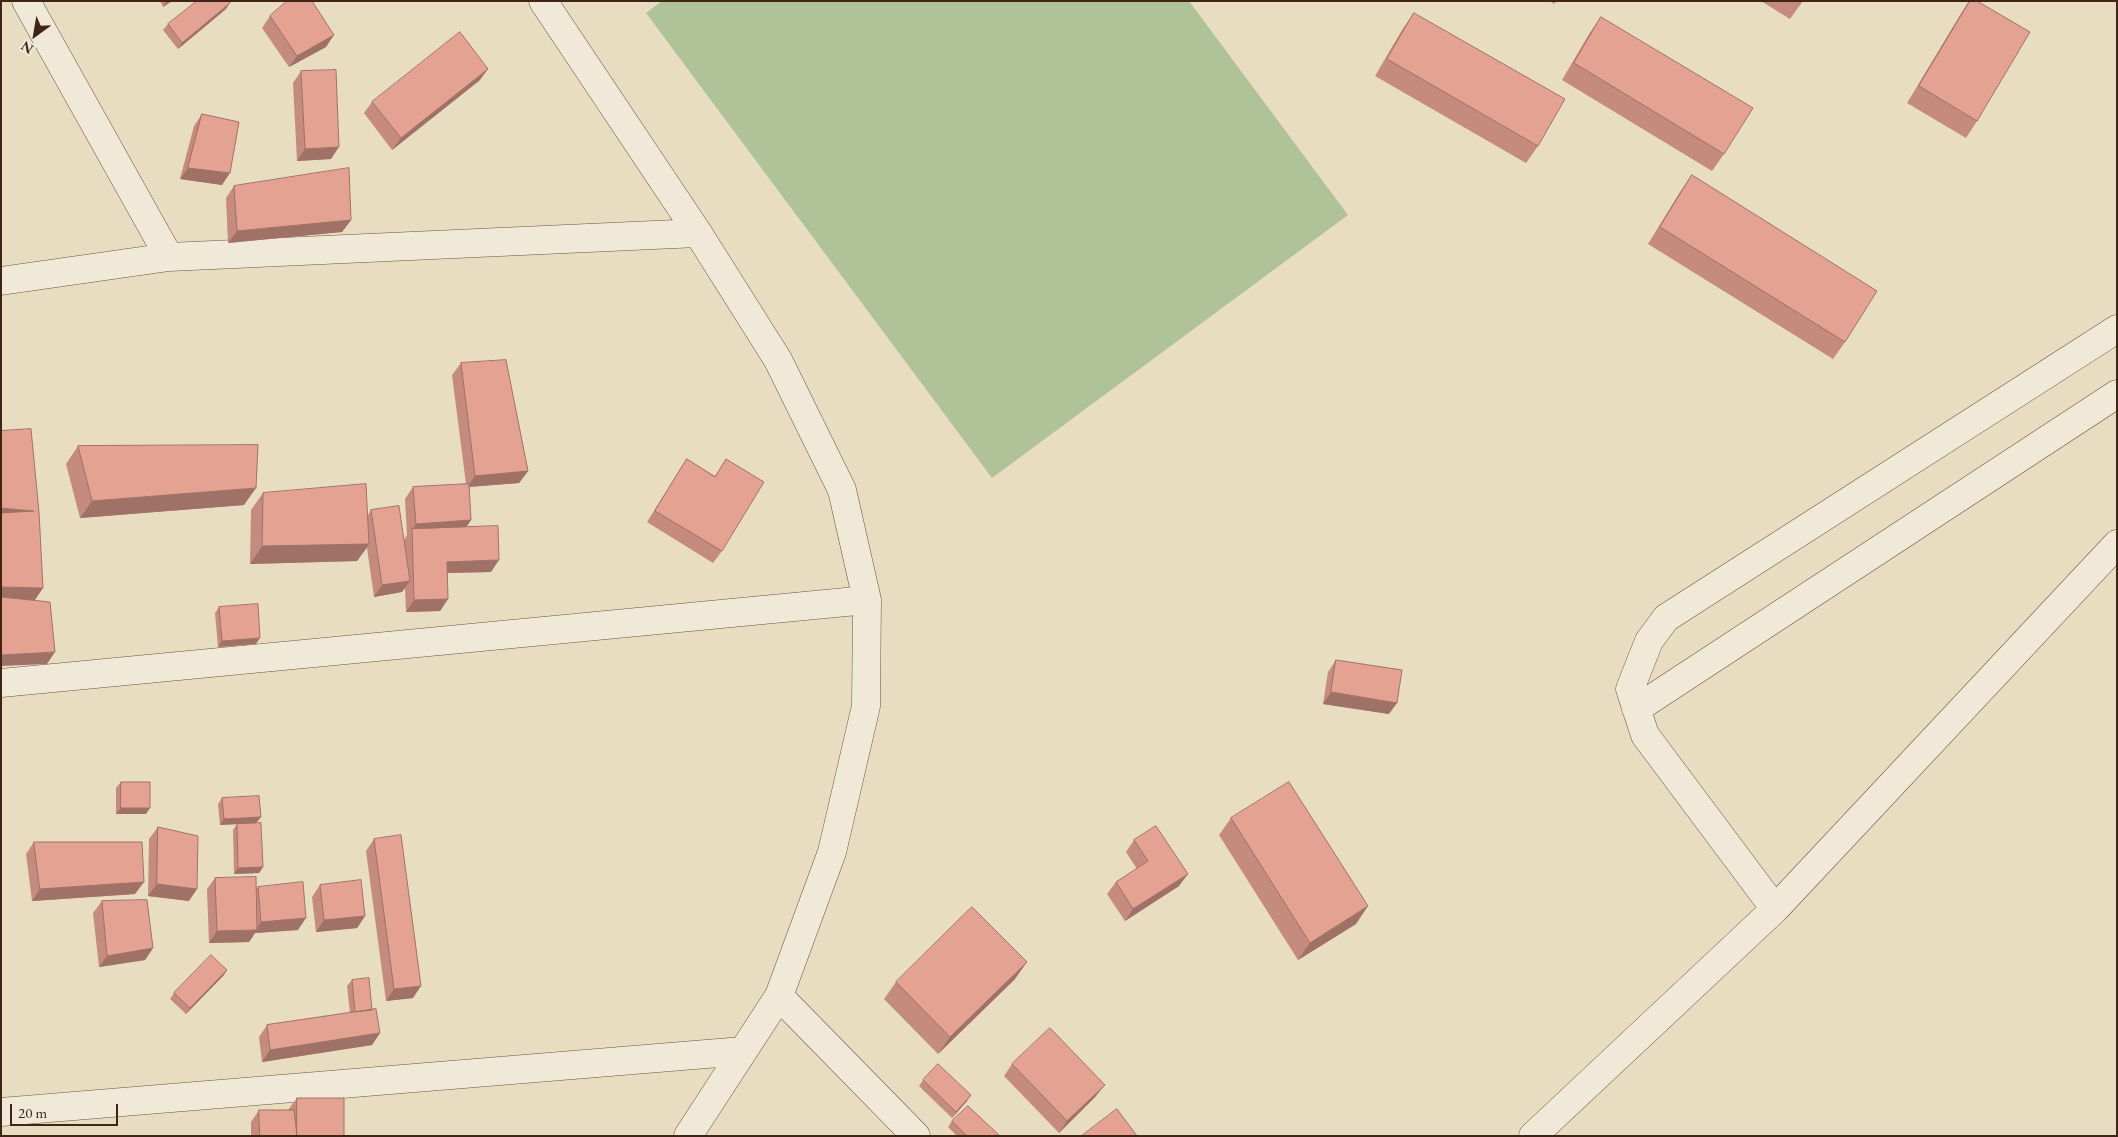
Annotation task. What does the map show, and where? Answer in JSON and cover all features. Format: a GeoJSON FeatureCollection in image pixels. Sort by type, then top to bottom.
{"type":"FeatureCollection","features":[{"type":"Feature","properties":{"kind":"street"},"geometry":{"type":"LineString","coordinates":[[26,1],[169,257]]}},
{"type":"Feature","properties":{"kind":"street"},"geometry":{"type":"LineString","coordinates":[[543,1],[698,233],[778,360],[842,490],[867,600],[866,706],[832,852],[779,996],[688,1136]]}},
{"type":"Feature","properties":{"kind":"street"},"geometry":{"type":"LineString","coordinates":[[1,281],[169,257],[698,233]]}},
{"type":"Feature","properties":{"kind":"street"},"geometry":{"type":"LineString","coordinates":[[1775,908],[1645,736],[1630,690],[1649,641],[1666,618],[2117,329]]}},
{"type":"Feature","properties":{"kind":"street"},"geometry":{"type":"LineString","coordinates":[[1636,709],[2117,394]]}},
{"type":"Feature","properties":{"kind":"street"},"geometry":{"type":"LineString","coordinates":[[1533,1136],[1775,908],[2117,544]]}},
{"type":"Feature","properties":{"kind":"street"},"geometry":{"type":"LineString","coordinates":[[1,683],[867,600]]}},
{"type":"Feature","properties":{"kind":"street"},"geometry":{"type":"LineString","coordinates":[[779,996],[916,1136]]}},
{"type":"Feature","properties":{"kind":"street"},"geometry":{"type":"LineString","coordinates":[[1,1112],[743,1051]]}},
{"type":"Feature","properties":{"kind":"green space"},"geometry":{"type":"Polygon","coordinates":[[[662,1],[1189,1],[1348,215],[992,478],[646,13],[662,1]]]}},
{"type":"Feature","properties":{"kind":"building"},"geometry":{"type":"Polygon","coordinates":[[[197,1],[229,1],[230,3],[182,43],[168,24],[197,1]]]}},
{"type":"Feature","properties":{"kind":"building"},"geometry":{"type":"Polygon","coordinates":[[[287,1],[312,1],[334,35],[297,56],[270,16],[287,1]]]}},
{"type":"Feature","properties":{"kind":"building"},"geometry":{"type":"Polygon","coordinates":[[[1970,1],[1977,1],[2030,32],[1977,121],[1919,86],[1970,1]]]}},
{"type":"Feature","properties":{"kind":"building"},"geometry":{"type":"Polygon","coordinates":[[[1414,13],[1565,99],[1538,146],[1387,59],[1414,13]]]}},
{"type":"Feature","properties":{"kind":"building"},"geometry":{"type":"Polygon","coordinates":[[[1601,17],[1753,108],[1724,154],[1574,63],[1601,17]]]}},
{"type":"Feature","properties":{"kind":"building"},"geometry":{"type":"Polygon","coordinates":[[[460,32],[488,69],[401,138],[372,102],[460,32]]]}},
{"type":"Feature","properties":{"kind":"building"},"geometry":{"type":"Polygon","coordinates":[[[336,70],[339,147],[305,149],[301,71],[336,70]]]}},
{"type":"Feature","properties":{"kind":"building"},"geometry":{"type":"Polygon","coordinates":[[[202,114],[239,122],[230,173],[188,168],[202,114]]]}},
{"type":"Feature","properties":{"kind":"building"},"geometry":{"type":"Polygon","coordinates":[[[349,168],[351,220],[237,231],[234,186],[349,168]]]}},
{"type":"Feature","properties":{"kind":"building"},"geometry":{"type":"Polygon","coordinates":[[[1692,175],[1877,291],[1845,342],[1660,227],[1692,175]]]}},
{"type":"Feature","properties":{"kind":"building"},"geometry":{"type":"Polygon","coordinates":[[[506,360],[528,471],[475,476],[461,363],[506,360]]]}},
{"type":"Feature","properties":{"kind":"building"},"geometry":{"type":"Polygon","coordinates":[[[31,429],[39,512],[43,588],[1,587],[1,513],[34,511],[1,508],[1,431],[31,429]]]}},
{"type":"Feature","properties":{"kind":"building"},"geometry":{"type":"Polygon","coordinates":[[[258,445],[256,488],[92,501],[78,446],[258,445]]]}},
{"type":"Feature","properties":{"kind":"building"},"geometry":{"type":"Polygon","coordinates":[[[687,459],[715,477],[726,459],[764,482],[722,551],[655,511],[687,459]]]}},
{"type":"Feature","properties":{"kind":"building"},"geometry":{"type":"Polygon","coordinates":[[[366,484],[369,544],[262,546],[263,493],[366,484]]]}},
{"type":"Feature","properties":{"kind":"building"},"geometry":{"type":"Polygon","coordinates":[[[469,484],[471,520],[416,524],[413,487],[469,484]]]}},
{"type":"Feature","properties":{"kind":"building"},"geometry":{"type":"Polygon","coordinates":[[[399,506],[410,581],[382,585],[371,510],[399,506]]]}},
{"type":"Feature","properties":{"kind":"building"},"geometry":{"type":"Polygon","coordinates":[[[498,526],[499,560],[447,562],[448,599],[414,600],[412,529],[498,526]]]}},
{"type":"Feature","properties":{"kind":"building"},"geometry":{"type":"Polygon","coordinates":[[[1,597],[50,602],[55,652],[1,655],[1,597]]]}},
{"type":"Feature","properties":{"kind":"building"},"geometry":{"type":"Polygon","coordinates":[[[258,604],[260,638],[222,641],[219,607],[258,604]]]}},
{"type":"Feature","properties":{"kind":"building"},"geometry":{"type":"Polygon","coordinates":[[[1336,660],[1402,670],[1397,703],[1331,692],[1336,660]]]}},
{"type":"Feature","properties":{"kind":"building"},"geometry":{"type":"Polygon","coordinates":[[[121,782],[150,782],[150,808],[121,808],[121,782]]]}},
{"type":"Feature","properties":{"kind":"building"},"geometry":{"type":"Polygon","coordinates":[[[1289,782],[1368,906],[1310,943],[1231,818],[1289,782]]]}},
{"type":"Feature","properties":{"kind":"building"},"geometry":{"type":"Polygon","coordinates":[[[259,796],[261,817],[224,819],[222,798],[259,796]]]}},
{"type":"Feature","properties":{"kind":"building"},"geometry":{"type":"Polygon","coordinates":[[[261,823],[263,867],[238,868],[237,824],[261,823]]]}},
{"type":"Feature","properties":{"kind":"building"},"geometry":{"type":"Polygon","coordinates":[[[1156,826],[1188,874],[1133,909],[1116,882],[1148,861],[1134,840],[1156,826]]]}},
{"type":"Feature","properties":{"kind":"building"},"geometry":{"type":"Polygon","coordinates":[[[158,827],[198,836],[197,889],[157,884],[158,827]]]}},
{"type":"Feature","properties":{"kind":"building"},"geometry":{"type":"Polygon","coordinates":[[[401,835],[421,986],[394,989],[374,839],[401,835]]]}},
{"type":"Feature","properties":{"kind":"building"},"geometry":{"type":"Polygon","coordinates":[[[34,842],[142,842],[144,882],[40,889],[34,842]]]}},
{"type":"Feature","properties":{"kind":"building"},"geometry":{"type":"Polygon","coordinates":[[[256,877],[257,930],[217,931],[215,878],[256,877]]]}},
{"type":"Feature","properties":{"kind":"building"},"geometry":{"type":"Polygon","coordinates":[[[361,880],[365,916],[324,920],[320,885],[361,880]]]}},
{"type":"Feature","properties":{"kind":"building"},"geometry":{"type":"Polygon","coordinates":[[[303,882],[306,918],[261,922],[258,887],[303,882]]]}},
{"type":"Feature","properties":{"kind":"building"},"geometry":{"type":"Polygon","coordinates":[[[147,900],[153,948],[107,956],[102,901],[147,900]]]}},
{"type":"Feature","properties":{"kind":"building"},"geometry":{"type":"Polygon","coordinates":[[[972,907],[1027,962],[950,1037],[896,982],[972,907]]]}},
{"type":"Feature","properties":{"kind":"building"},"geometry":{"type":"Polygon","coordinates":[[[211,955],[227,970],[190,1008],[174,993],[211,955]]]}},
{"type":"Feature","properties":{"kind":"building"},"geometry":{"type":"Polygon","coordinates":[[[369,978],[372,1010],[355,1012],[352,980],[369,978]]]}},
{"type":"Feature","properties":{"kind":"building"},"geometry":{"type":"Polygon","coordinates":[[[376,1009],[380,1033],[270,1050],[267,1025],[376,1009]]]}},
{"type":"Feature","properties":{"kind":"building"},"geometry":{"type":"Polygon","coordinates":[[[1050,1028],[1105,1085],[1067,1121],[1012,1064],[1050,1028]]]}},
{"type":"Feature","properties":{"kind":"building"},"geometry":{"type":"Polygon","coordinates":[[[938,1064],[971,1095],[956,1112],[923,1080],[938,1064]]]}},
{"type":"Feature","properties":{"kind":"building"},"geometry":{"type":"Polygon","coordinates":[[[297,1098],[344,1098],[344,1136],[297,1136],[297,1098]]]}},
{"type":"Feature","properties":{"kind":"building"},"geometry":{"type":"Polygon","coordinates":[[[968,1106],[1000,1136],[967,1136],[952,1121],[968,1106]]]}},
{"type":"Feature","properties":{"kind":"building"},"geometry":{"type":"Polygon","coordinates":[[[1117,1109],[1137,1136],[1083,1135],[1117,1109]]]}},
{"type":"Feature","properties":{"kind":"building"},"geometry":{"type":"Polygon","coordinates":[[[259,1110],[294,1110],[297,1136],[260,1136],[259,1110]]]}}]}
